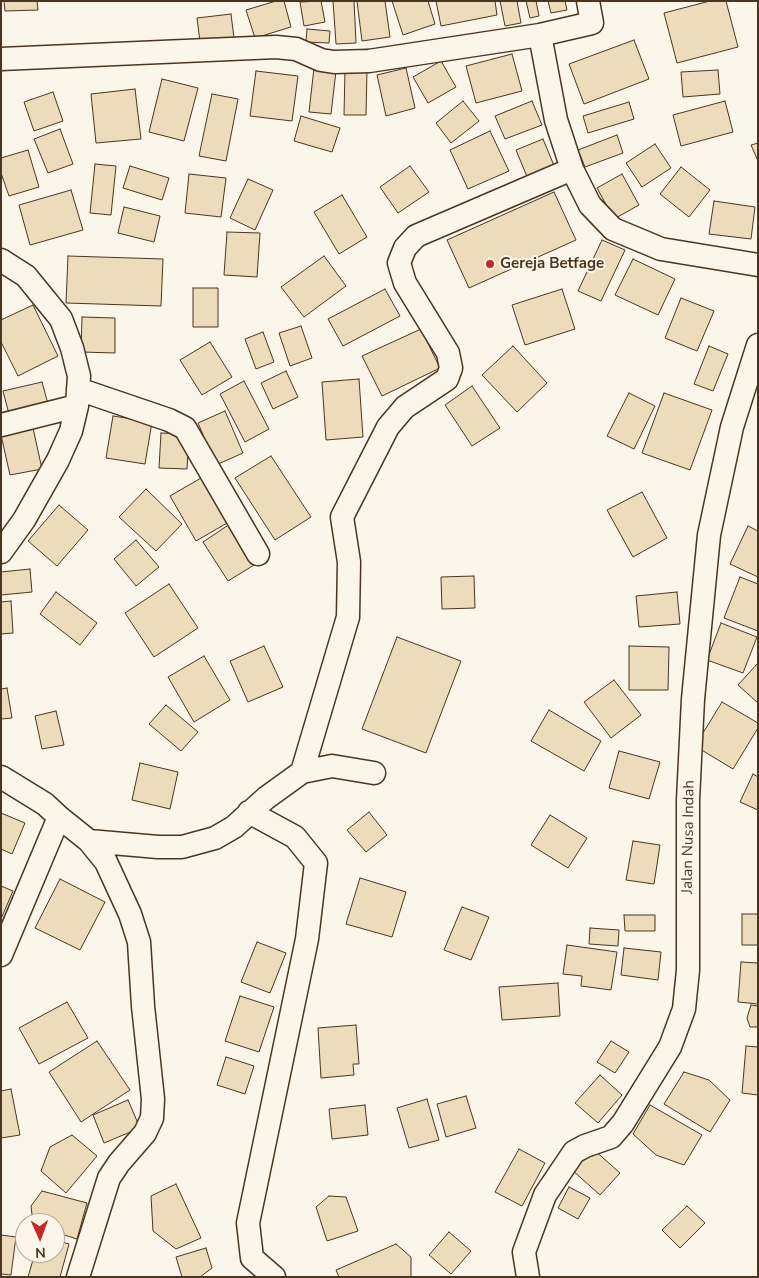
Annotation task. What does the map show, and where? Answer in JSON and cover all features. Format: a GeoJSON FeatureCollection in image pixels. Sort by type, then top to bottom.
{"type":"FeatureCollection","features":[{"type":"Feature","properties":{"kind":"street"},"geometry":{"type":"LineString","coordinates":[[1,59],[276,47],[296,49],[322,60],[349,63],[540,35],[592,23],[588,1]]}},
{"type":"Feature","properties":{"kind":"street"},"geometry":{"type":"LineString","coordinates":[[540,35],[556,120],[572,169],[590,205],[613,228],[661,249],[758,265]]}},
{"type":"Feature","properties":{"kind":"street"},"geometry":{"type":"LineString","coordinates":[[302,772],[348,617],[349,562],[342,517],[388,427],[405,407],[447,379],[451,368],[448,353],[405,283],[399,263],[405,248],[416,236],[572,169]]}},
{"type":"Feature","properties":{"kind":"street"},"geometry":{"type":"LineString","coordinates":[[1,260],[26,276],[61,318],[72,348],[78,376],[78,398],[71,431],[58,460],[24,520],[1,552]]}},
{"type":"Feature","properties":{"kind":"street","name":"Jalan Nusa Indah"},"geometry":{"type":"LineString","coordinates":[[528,1277],[524,1252],[545,1195],[574,1152],[585,1146],[612,1137],[670,1047],[684,1009],[688,970],[688,800],[693,699],[709,535],[732,427],[758,345]]}},
{"type":"Feature","properties":{"kind":"street"},"geometry":{"type":"LineString","coordinates":[[1,425],[78,398],[169,420],[185,428],[258,554]]}},
{"type":"Feature","properties":{"kind":"street"},"geometry":{"type":"LineString","coordinates":[[88,841],[158,847],[182,847],[215,838],[234,827],[249,812],[302,772],[332,766],[374,773]]}},
{"type":"Feature","properties":{"kind":"street"},"geometry":{"type":"LineString","coordinates":[[1,777],[46,804],[88,841],[106,862],[130,914],[139,942],[152,1118],[145,1134],[119,1163],[109,1178],[78,1277]]}},
{"type":"Feature","properties":{"kind":"street"},"geometry":{"type":"LineString","coordinates":[[249,812],[295,837],[316,863],[308,939],[248,1223],[252,1258],[274,1277]]}},
{"type":"Feature","properties":{"kind":"street"},"geometry":{"type":"LineString","coordinates":[[1,955],[59,817]]}},
{"type":"Feature","properties":{"kind":"street"},"geometry":{"type":"LineString","coordinates":[[514,1277],[524,1252]]}},
{"type":"Feature","properties":{"kind":"building"},"geometry":{"type":"Polygon","coordinates":[[[4,1],[37,1],[38,10],[5,11],[4,1]]]}},
{"type":"Feature","properties":{"kind":"building"},"geometry":{"type":"Polygon","coordinates":[[[276,1],[284,1],[291,27],[255,38],[246,10],[276,1]]]}},
{"type":"Feature","properties":{"kind":"building"},"geometry":{"type":"Polygon","coordinates":[[[321,1],[325,22],[304,26],[300,2],[321,1]]]}},
{"type":"Feature","properties":{"kind":"building"},"geometry":{"type":"Polygon","coordinates":[[[333,1],[354,1],[356,43],[336,44],[333,1]]]}},
{"type":"Feature","properties":{"kind":"building"},"geometry":{"type":"Polygon","coordinates":[[[357,1],[385,1],[390,37],[362,41],[357,1]]]}},
{"type":"Feature","properties":{"kind":"building"},"geometry":{"type":"Polygon","coordinates":[[[392,1],[428,1],[435,24],[403,35],[392,1]]]}},
{"type":"Feature","properties":{"kind":"building"},"geometry":{"type":"Polygon","coordinates":[[[436,1],[495,1],[497,15],[441,26],[436,1]]]}},
{"type":"Feature","properties":{"kind":"building"},"geometry":{"type":"Polygon","coordinates":[[[500,1],[517,1],[521,23],[505,26],[500,1]]]}},
{"type":"Feature","properties":{"kind":"building"},"geometry":{"type":"Polygon","coordinates":[[[526,1],[536,1],[539,16],[530,18],[526,1]]]}},
{"type":"Feature","properties":{"kind":"building"},"geometry":{"type":"Polygon","coordinates":[[[548,1],[565,1],[567,10],[551,13],[548,1]]]}},
{"type":"Feature","properties":{"kind":"building"},"geometry":{"type":"Polygon","coordinates":[[[710,1],[726,1],[738,47],[677,63],[664,13],[710,1]]]}},
{"type":"Feature","properties":{"kind":"building"},"geometry":{"type":"Polygon","coordinates":[[[231,14],[234,38],[200,42],[197,18],[231,14]]]}},
{"type":"Feature","properties":{"kind":"building"},"geometry":{"type":"Polygon","coordinates":[[[307,29],[330,31],[329,43],[306,42],[307,29]]]}},
{"type":"Feature","properties":{"kind":"building"},"geometry":{"type":"Polygon","coordinates":[[[634,40],[649,79],[584,104],[569,64],[634,40]]]}},
{"type":"Feature","properties":{"kind":"building"},"geometry":{"type":"Polygon","coordinates":[[[512,54],[522,91],[476,103],[466,66],[512,54]]]}},
{"type":"Feature","properties":{"kind":"building"},"geometry":{"type":"Polygon","coordinates":[[[441,61],[456,87],[428,103],[413,77],[441,61]]]}},
{"type":"Feature","properties":{"kind":"building"},"geometry":{"type":"Polygon","coordinates":[[[314,68],[336,71],[331,114],[309,112],[314,68]]]}},
{"type":"Feature","properties":{"kind":"building"},"geometry":{"type":"Polygon","coordinates":[[[406,68],[415,108],[386,116],[377,75],[406,68]]]}},
{"type":"Feature","properties":{"kind":"building"},"geometry":{"type":"Polygon","coordinates":[[[345,70],[367,70],[366,115],[344,115],[345,70]]]}},
{"type":"Feature","properties":{"kind":"building"},"geometry":{"type":"Polygon","coordinates":[[[718,70],[720,94],[683,97],[681,72],[718,70]]]}},
{"type":"Feature","properties":{"kind":"building"},"geometry":{"type":"Polygon","coordinates":[[[256,71],[298,76],[292,121],[250,116],[256,71]]]}},
{"type":"Feature","properties":{"kind":"building"},"geometry":{"type":"Polygon","coordinates":[[[162,79],[198,88],[184,141],[149,132],[162,79]]]}},
{"type":"Feature","properties":{"kind":"building"},"geometry":{"type":"Polygon","coordinates":[[[135,89],[141,139],[96,143],[91,94],[135,89]]]}},
{"type":"Feature","properties":{"kind":"building"},"geometry":{"type":"Polygon","coordinates":[[[53,92],[63,121],[34,131],[24,102],[53,92]]]}},
{"type":"Feature","properties":{"kind":"building"},"geometry":{"type":"Polygon","coordinates":[[[212,94],[238,99],[226,161],[199,156],[212,94]]]}},
{"type":"Feature","properties":{"kind":"building"},"geometry":{"type":"Polygon","coordinates":[[[463,101],[479,121],[451,143],[436,123],[463,101]]]}},
{"type":"Feature","properties":{"kind":"building"},"geometry":{"type":"Polygon","coordinates":[[[532,101],[542,125],[505,139],[495,116],[532,101]]]}},
{"type":"Feature","properties":{"kind":"building"},"geometry":{"type":"Polygon","coordinates":[[[725,101],[733,132],[681,146],[673,115],[725,101]]]}},
{"type":"Feature","properties":{"kind":"building"},"geometry":{"type":"Polygon","coordinates":[[[629,102],[634,119],[588,133],[583,116],[629,102]]]}},
{"type":"Feature","properties":{"kind":"building"},"geometry":{"type":"Polygon","coordinates":[[[301,116],[340,128],[332,152],[294,141],[301,116]]]}},
{"type":"Feature","properties":{"kind":"building"},"geometry":{"type":"Polygon","coordinates":[[[60,129],[73,164],[48,173],[34,139],[60,129]]]}},
{"type":"Feature","properties":{"kind":"building"},"geometry":{"type":"Polygon","coordinates":[[[490,131],[509,171],[468,189],[450,150],[490,131]]]}},
{"type":"Feature","properties":{"kind":"building"},"geometry":{"type":"Polygon","coordinates":[[[617,135],[623,153],[585,167],[578,150],[617,135]]]}},
{"type":"Feature","properties":{"kind":"building"},"geometry":{"type":"Polygon","coordinates":[[[543,139],[555,168],[528,179],[516,150],[543,139]]]}},
{"type":"Feature","properties":{"kind":"building"},"geometry":{"type":"Polygon","coordinates":[[[758,143],[758,161],[751,145],[758,143]]]}},
{"type":"Feature","properties":{"kind":"building"},"geometry":{"type":"Polygon","coordinates":[[[655,144],[671,168],[642,187],[626,163],[655,144]]]}},
{"type":"Feature","properties":{"kind":"building"},"geometry":{"type":"Polygon","coordinates":[[[28,150],[39,187],[9,196],[1,173],[1,158],[28,150]]]}},
{"type":"Feature","properties":{"kind":"building"},"geometry":{"type":"Polygon","coordinates":[[[95,164],[116,166],[111,215],[90,213],[95,164]]]}},
{"type":"Feature","properties":{"kind":"building"},"geometry":{"type":"Polygon","coordinates":[[[130,166],[169,178],[162,200],[123,188],[130,166]]]}},
{"type":"Feature","properties":{"kind":"building"},"geometry":{"type":"Polygon","coordinates":[[[410,166],[429,192],[398,213],[380,187],[410,166]]]}},
{"type":"Feature","properties":{"kind":"building"},"geometry":{"type":"Polygon","coordinates":[[[681,167],[710,190],[689,217],[660,194],[681,167]]]}},
{"type":"Feature","properties":{"kind":"building"},"geometry":{"type":"Polygon","coordinates":[[[189,174],[226,178],[221,217],[185,213],[189,174]]]}},
{"type":"Feature","properties":{"kind":"building"},"geometry":{"type":"Polygon","coordinates":[[[622,174],[639,205],[614,219],[597,188],[622,174]]]}},
{"type":"Feature","properties":{"kind":"building"},"geometry":{"type":"Polygon","coordinates":[[[248,179],[273,190],[255,230],[230,218],[248,179]]]}},
{"type":"Feature","properties":{"kind":"building"},"geometry":{"type":"Polygon","coordinates":[[[71,190],[83,230],[30,245],[19,205],[71,190]]]}},
{"type":"Feature","properties":{"kind":"building","name":"Gereja Betfage"},"geometry":{"type":"Polygon","coordinates":[[[554,192],[576,240],[469,288],[447,240],[554,192]]]}},
{"type":"Feature","properties":{"kind":"building"},"geometry":{"type":"Polygon","coordinates":[[[342,195],[367,237],[339,254],[314,212],[342,195]]]}},
{"type":"Feature","properties":{"kind":"building"},"geometry":{"type":"Polygon","coordinates":[[[714,201],[755,207],[751,239],[709,234],[714,201]]]}},
{"type":"Feature","properties":{"kind":"building"},"geometry":{"type":"Polygon","coordinates":[[[124,207],[160,216],[154,242],[118,233],[124,207]]]}},
{"type":"Feature","properties":{"kind":"building"},"geometry":{"type":"Polygon","coordinates":[[[227,232],[260,233],[257,277],[224,275],[227,232]]]}},
{"type":"Feature","properties":{"kind":"building"},"geometry":{"type":"Polygon","coordinates":[[[602,240],[625,250],[601,301],[578,291],[602,240]]]}},
{"type":"Feature","properties":{"kind":"building"},"geometry":{"type":"Polygon","coordinates":[[[68,256],[163,259],[161,306],[66,303],[68,256]]]}},
{"type":"Feature","properties":{"kind":"building"},"geometry":{"type":"Polygon","coordinates":[[[324,256],[346,286],[304,317],[281,287],[324,256]]]}},
{"type":"Feature","properties":{"kind":"building"},"geometry":{"type":"Polygon","coordinates":[[[633,259],[675,279],[658,315],[615,295],[633,259]]]}},
{"type":"Feature","properties":{"kind":"building"},"geometry":{"type":"Polygon","coordinates":[[[193,288],[218,288],[218,327],[193,327],[193,288]]]}},
{"type":"Feature","properties":{"kind":"building"},"geometry":{"type":"Polygon","coordinates":[[[385,289],[400,316],[343,346],[328,319],[385,289]]]}},
{"type":"Feature","properties":{"kind":"building"},"geometry":{"type":"Polygon","coordinates":[[[562,289],[575,329],[525,345],[512,305],[562,289]]]}},
{"type":"Feature","properties":{"kind":"building"},"geometry":{"type":"Polygon","coordinates":[[[681,298],[714,311],[697,351],[665,338],[681,298]]]}},
{"type":"Feature","properties":{"kind":"building"},"geometry":{"type":"Polygon","coordinates":[[[33,305],[58,356],[18,376],[1,342],[1,320],[33,305]]]}},
{"type":"Feature","properties":{"kind":"building"},"geometry":{"type":"Polygon","coordinates":[[[82,317],[115,318],[115,353],[81,352],[82,317]]]}},
{"type":"Feature","properties":{"kind":"building"},"geometry":{"type":"Polygon","coordinates":[[[301,326],[312,358],[290,366],[279,333],[301,326]]]}},
{"type":"Feature","properties":{"kind":"building"},"geometry":{"type":"Polygon","coordinates":[[[421,329],[440,368],[382,396],[362,356],[421,329]]]}},
{"type":"Feature","properties":{"kind":"building"},"geometry":{"type":"Polygon","coordinates":[[[263,332],[274,362],[256,369],[245,339],[263,332]]]}},
{"type":"Feature","properties":{"kind":"building"},"geometry":{"type":"Polygon","coordinates":[[[210,342],[232,377],[202,395],[180,360],[210,342]]]}},
{"type":"Feature","properties":{"kind":"building"},"geometry":{"type":"Polygon","coordinates":[[[513,346],[547,383],[517,412],[482,375],[513,346]]]}},
{"type":"Feature","properties":{"kind":"building"},"geometry":{"type":"Polygon","coordinates":[[[709,346],[728,354],[713,391],[694,384],[709,346]]]}},
{"type":"Feature","properties":{"kind":"building"},"geometry":{"type":"Polygon","coordinates":[[[286,371],[298,397],[273,409],[261,383],[286,371]]]}},
{"type":"Feature","properties":{"kind":"building"},"geometry":{"type":"Polygon","coordinates":[[[359,379],[363,437],[326,440],[322,382],[359,379]]]}},
{"type":"Feature","properties":{"kind":"building"},"geometry":{"type":"Polygon","coordinates":[[[244,381],[269,429],[245,442],[220,394],[244,381]]]}},
{"type":"Feature","properties":{"kind":"building"},"geometry":{"type":"Polygon","coordinates":[[[42,382],[48,404],[9,414],[3,391],[42,382]]]}},
{"type":"Feature","properties":{"kind":"building"},"geometry":{"type":"Polygon","coordinates":[[[472,386],[500,428],[472,446],[445,405],[472,386]]]}},
{"type":"Feature","properties":{"kind":"building"},"geometry":{"type":"Polygon","coordinates":[[[629,393],[655,406],[634,449],[607,436],[629,393]]]}},
{"type":"Feature","properties":{"kind":"building"},"geometry":{"type":"Polygon","coordinates":[[[664,393],[712,410],[690,470],[642,453],[664,393]]]}},
{"type":"Feature","properties":{"kind":"building"},"geometry":{"type":"Polygon","coordinates":[[[225,411],[243,453],[216,465],[198,423],[225,411]]]}},
{"type":"Feature","properties":{"kind":"building"},"geometry":{"type":"Polygon","coordinates":[[[113,416],[152,422],[145,464],[106,458],[113,416]]]}},
{"type":"Feature","properties":{"kind":"building"},"geometry":{"type":"Polygon","coordinates":[[[33,428],[42,469],[10,475],[1,435],[33,428]]]}},
{"type":"Feature","properties":{"kind":"building"},"geometry":{"type":"Polygon","coordinates":[[[161,433],[189,434],[187,469],[159,468],[161,433]]]}},
{"type":"Feature","properties":{"kind":"building"},"geometry":{"type":"Polygon","coordinates":[[[271,456],[311,517],[275,540],[235,478],[271,456]]]}},
{"type":"Feature","properties":{"kind":"building"},"geometry":{"type":"Polygon","coordinates":[[[208,474],[234,519],[196,541],[170,496],[208,474]]]}},
{"type":"Feature","properties":{"kind":"building"},"geometry":{"type":"Polygon","coordinates":[[[146,489],[182,524],[156,551],[119,517],[146,489]]]}},
{"type":"Feature","properties":{"kind":"building"},"geometry":{"type":"Polygon","coordinates":[[[642,492],[667,538],[633,557],[607,510],[642,492]]]}},
{"type":"Feature","properties":{"kind":"building"},"geometry":{"type":"Polygon","coordinates":[[[59,505],[88,530],[57,566],[28,541],[59,505]]]}},
{"type":"Feature","properties":{"kind":"building"},"geometry":{"type":"Polygon","coordinates":[[[233,522],[259,562],[228,581],[203,542],[233,522]]]}},
{"type":"Feature","properties":{"kind":"building"},"geometry":{"type":"Polygon","coordinates":[[[748,526],[758,531],[758,577],[730,564],[748,526]]]}},
{"type":"Feature","properties":{"kind":"building"},"geometry":{"type":"Polygon","coordinates":[[[136,540],[159,567],[136,586],[114,559],[136,540]]]}},
{"type":"Feature","properties":{"kind":"building"},"geometry":{"type":"Polygon","coordinates":[[[30,569],[32,592],[1,595],[1,572],[30,569]]]}},
{"type":"Feature","properties":{"kind":"building"},"geometry":{"type":"Polygon","coordinates":[[[474,576],[475,608],[442,609],[441,577],[474,576]]]}},
{"type":"Feature","properties":{"kind":"building"},"geometry":{"type":"Polygon","coordinates":[[[740,577],[758,584],[758,631],[724,618],[740,577]]]}},
{"type":"Feature","properties":{"kind":"building"},"geometry":{"type":"Polygon","coordinates":[[[169,584],[198,628],[154,657],[125,613],[169,584]]]}},
{"type":"Feature","properties":{"kind":"building"},"geometry":{"type":"Polygon","coordinates":[[[56,592],[97,623],[80,645],[40,614],[56,592]]]}},
{"type":"Feature","properties":{"kind":"building"},"geometry":{"type":"Polygon","coordinates":[[[677,592],[680,624],[639,627],[636,596],[677,592]]]}},
{"type":"Feature","properties":{"kind":"building"},"geometry":{"type":"Polygon","coordinates":[[[11,601],[13,633],[1,634],[1,602],[11,601]]]}},
{"type":"Feature","properties":{"kind":"building"},"geometry":{"type":"Polygon","coordinates":[[[721,623],[757,637],[743,673],[707,660],[721,623]]]}},
{"type":"Feature","properties":{"kind":"building"},"geometry":{"type":"Polygon","coordinates":[[[397,637],[461,661],[426,753],[362,729],[397,637]]]}},
{"type":"Feature","properties":{"kind":"building"},"geometry":{"type":"Polygon","coordinates":[[[264,646],[283,687],[248,702],[230,661],[264,646]]]}},
{"type":"Feature","properties":{"kind":"building"},"geometry":{"type":"Polygon","coordinates":[[[629,646],[669,647],[668,690],[629,690],[629,646]]]}},
{"type":"Feature","properties":{"kind":"building"},"geometry":{"type":"Polygon","coordinates":[[[204,656],[230,700],[194,722],[168,677],[204,656]]]}},
{"type":"Feature","properties":{"kind":"building"},"geometry":{"type":"Polygon","coordinates":[[[758,663],[758,703],[738,685],[758,663]]]}},
{"type":"Feature","properties":{"kind":"building"},"geometry":{"type":"Polygon","coordinates":[[[614,680],[641,715],[611,738],[584,702],[614,680]]]}},
{"type":"Feature","properties":{"kind":"building"},"geometry":{"type":"Polygon","coordinates":[[[7,688],[12,718],[1,719],[1,689],[7,688]]]}},
{"type":"Feature","properties":{"kind":"building"},"geometry":{"type":"Polygon","coordinates":[[[722,702],[758,723],[758,728],[733,769],[695,746],[722,702]]]}},
{"type":"Feature","properties":{"kind":"building"},"geometry":{"type":"Polygon","coordinates":[[[166,705],[198,732],[181,751],[149,724],[166,705]]]}},
{"type":"Feature","properties":{"kind":"building"},"geometry":{"type":"Polygon","coordinates":[[[549,710],[601,741],[584,771],[531,741],[549,710]]]}},
{"type":"Feature","properties":{"kind":"building"},"geometry":{"type":"Polygon","coordinates":[[[56,711],[64,745],[42,749],[35,716],[56,711]]]}},
{"type":"Feature","properties":{"kind":"building"},"geometry":{"type":"Polygon","coordinates":[[[619,751],[660,762],[649,799],[609,788],[619,751]]]}},
{"type":"Feature","properties":{"kind":"building"},"geometry":{"type":"Polygon","coordinates":[[[140,763],[178,772],[170,809],[132,800],[140,763]]]}},
{"type":"Feature","properties":{"kind":"building"},"geometry":{"type":"Polygon","coordinates":[[[753,774],[758,777],[758,810],[740,802],[753,774]]]}},
{"type":"Feature","properties":{"kind":"building"},"geometry":{"type":"Polygon","coordinates":[[[369,812],[387,835],[366,852],[347,830],[369,812]]]}},
{"type":"Feature","properties":{"kind":"building"},"geometry":{"type":"Polygon","coordinates":[[[1,813],[25,823],[12,854],[1,849],[1,813]]]}},
{"type":"Feature","properties":{"kind":"building"},"geometry":{"type":"Polygon","coordinates":[[[550,815],[587,838],[568,868],[531,845],[550,815]]]}},
{"type":"Feature","properties":{"kind":"building"},"geometry":{"type":"Polygon","coordinates":[[[633,841],[660,845],[654,884],[626,880],[633,841]]]}},
{"type":"Feature","properties":{"kind":"building"},"geometry":{"type":"Polygon","coordinates":[[[360,878],[406,892],[392,937],[346,924],[360,878]]]}},
{"type":"Feature","properties":{"kind":"building"},"geometry":{"type":"Polygon","coordinates":[[[60,879],[105,902],[80,950],[35,928],[60,879]]]}},
{"type":"Feature","properties":{"kind":"building"},"geometry":{"type":"Polygon","coordinates":[[[1,886],[13,891],[1,919],[1,886]]]}},
{"type":"Feature","properties":{"kind":"building"},"geometry":{"type":"Polygon","coordinates":[[[462,907],[489,917],[471,960],[444,950],[462,907]]]}},
{"type":"Feature","properties":{"kind":"building"},"geometry":{"type":"Polygon","coordinates":[[[742,914],[758,914],[758,945],[742,945],[742,914]]]}},
{"type":"Feature","properties":{"kind":"building"},"geometry":{"type":"Polygon","coordinates":[[[624,915],[655,915],[655,931],[625,931],[624,915]]]}},
{"type":"Feature","properties":{"kind":"building"},"geometry":{"type":"Polygon","coordinates":[[[590,928],[619,930],[618,946],[589,944],[590,928]]]}},
{"type":"Feature","properties":{"kind":"building"},"geometry":{"type":"Polygon","coordinates":[[[257,942],[286,953],[270,993],[241,982],[257,942]]]}},
{"type":"Feature","properties":{"kind":"building"},"geometry":{"type":"Polygon","coordinates":[[[567,945],[617,952],[611,990],[581,986],[582,976],[563,974],[567,945]]]}},
{"type":"Feature","properties":{"kind":"building"},"geometry":{"type":"Polygon","coordinates":[[[624,948],[661,952],[658,980],[621,975],[624,948]]]}},
{"type":"Feature","properties":{"kind":"building"},"geometry":{"type":"Polygon","coordinates":[[[741,962],[758,963],[758,1004],[738,1002],[741,962]]]}},
{"type":"Feature","properties":{"kind":"building"},"geometry":{"type":"Polygon","coordinates":[[[558,983],[560,1016],[502,1020],[499,987],[558,983]]]}},
{"type":"Feature","properties":{"kind":"building"},"geometry":{"type":"Polygon","coordinates":[[[240,996],[274,1007],[259,1052],[225,1041],[240,996]]]}},
{"type":"Feature","properties":{"kind":"building"},"geometry":{"type":"Polygon","coordinates":[[[67,1002],[88,1038],[39,1064],[19,1028],[67,1002]]]}},
{"type":"Feature","properties":{"kind":"building"},"geometry":{"type":"Polygon","coordinates":[[[751,1005],[758,1006],[758,1027],[750,1027],[747,1018],[751,1005]]]}},
{"type":"Feature","properties":{"kind":"building"},"geometry":{"type":"Polygon","coordinates":[[[356,1025],[359,1064],[353,1064],[354,1075],[321,1078],[318,1028],[356,1025]]]}},
{"type":"Feature","properties":{"kind":"building"},"geometry":{"type":"Polygon","coordinates":[[[97,1041],[130,1090],[81,1122],[49,1072],[97,1041]]]}},
{"type":"Feature","properties":{"kind":"building"},"geometry":{"type":"Polygon","coordinates":[[[611,1041],[629,1052],[615,1073],[597,1062],[611,1041]]]}},
{"type":"Feature","properties":{"kind":"building"},"geometry":{"type":"Polygon","coordinates":[[[746,1046],[758,1047],[758,1095],[742,1093],[746,1046]]]}},
{"type":"Feature","properties":{"kind":"building"},"geometry":{"type":"Polygon","coordinates":[[[226,1057],[254,1066],[245,1094],[217,1085],[226,1057]]]}},
{"type":"Feature","properties":{"kind":"building"},"geometry":{"type":"Polygon","coordinates":[[[684,1072],[709,1080],[730,1100],[710,1132],[664,1104],[684,1072]]]}},
{"type":"Feature","properties":{"kind":"building"},"geometry":{"type":"Polygon","coordinates":[[[600,1075],[622,1095],[598,1123],[575,1103],[600,1075]]]}},
{"type":"Feature","properties":{"kind":"building"},"geometry":{"type":"Polygon","coordinates":[[[11,1089],[20,1135],[1,1138],[1,1091],[11,1089]]]}},
{"type":"Feature","properties":{"kind":"building"},"geometry":{"type":"Polygon","coordinates":[[[466,1096],[476,1128],[446,1137],[437,1104],[466,1096]]]}},
{"type":"Feature","properties":{"kind":"building"},"geometry":{"type":"Polygon","coordinates":[[[427,1099],[439,1140],[409,1148],[397,1108],[427,1099]]]}},
{"type":"Feature","properties":{"kind":"building"},"geometry":{"type":"Polygon","coordinates":[[[128,1100],[140,1128],[104,1143],[93,1115],[128,1100]]]}},
{"type":"Feature","properties":{"kind":"building"},"geometry":{"type":"Polygon","coordinates":[[[365,1105],[368,1135],[332,1139],[329,1109],[365,1105]]]}},
{"type":"Feature","properties":{"kind":"building"},"geometry":{"type":"Polygon","coordinates":[[[650,1105],[702,1135],[684,1165],[656,1155],[633,1134],[650,1105]]]}},
{"type":"Feature","properties":{"kind":"building"},"geometry":{"type":"Polygon","coordinates":[[[72,1135],[97,1156],[66,1193],[41,1171],[50,1147],[72,1135]]]}},
{"type":"Feature","properties":{"kind":"building"},"geometry":{"type":"Polygon","coordinates":[[[592,1148],[620,1173],[600,1195],[572,1170],[592,1148]]]}},
{"type":"Feature","properties":{"kind":"building"},"geometry":{"type":"Polygon","coordinates":[[[519,1149],[545,1163],[522,1206],[495,1192],[519,1149]]]}},
{"type":"Feature","properties":{"kind":"building"},"geometry":{"type":"Polygon","coordinates":[[[176,1184],[201,1238],[176,1249],[153,1231],[151,1196],[176,1184]]]}},
{"type":"Feature","properties":{"kind":"building"},"geometry":{"type":"Polygon","coordinates":[[[569,1187],[590,1198],[578,1219],[558,1208],[569,1187]]]}},
{"type":"Feature","properties":{"kind":"building"},"geometry":{"type":"Polygon","coordinates":[[[42,1191],[87,1203],[77,1239],[65,1235],[65,1213],[32,1213],[31,1206],[42,1191]]]}},
{"type":"Feature","properties":{"kind":"building"},"geometry":{"type":"Polygon","coordinates":[[[329,1196],[346,1197],[358,1231],[327,1241],[316,1207],[329,1196]]]}},
{"type":"Feature","properties":{"kind":"building"},"geometry":{"type":"Polygon","coordinates":[[[687,1206],[705,1223],[680,1248],[662,1230],[687,1206]]]}},
{"type":"Feature","properties":{"kind":"building"},"geometry":{"type":"Polygon","coordinates":[[[449,1232],[471,1251],[451,1274],[429,1255],[449,1232]]]}},
{"type":"Feature","properties":{"kind":"building"},"geometry":{"type":"Polygon","coordinates":[[[1,1235],[15,1237],[11,1275],[1,1274],[1,1235]]]}},
{"type":"Feature","properties":{"kind":"building"},"geometry":{"type":"Polygon","coordinates":[[[65,1243],[69,1244],[65,1259],[65,1243]]]}},
{"type":"Feature","properties":{"kind":"building"},"geometry":{"type":"Polygon","coordinates":[[[396,1244],[411,1257],[411,1277],[339,1277],[336,1270],[396,1244]]]}},
{"type":"Feature","properties":{"kind":"building"},"geometry":{"type":"Polygon","coordinates":[[[206,1248],[212,1268],[200,1277],[182,1277],[176,1257],[206,1248]]]}},
{"type":"Feature","properties":{"kind":"building"},"geometry":{"type":"Polygon","coordinates":[[[32,1263],[64,1263],[60,1277],[28,1277],[32,1263]]]}},
{"type":"Feature","properties":{"kind":"place","name":"Gereja Betfage"},"geometry":{"type":"Point","coordinates":[490,264]}}]}
